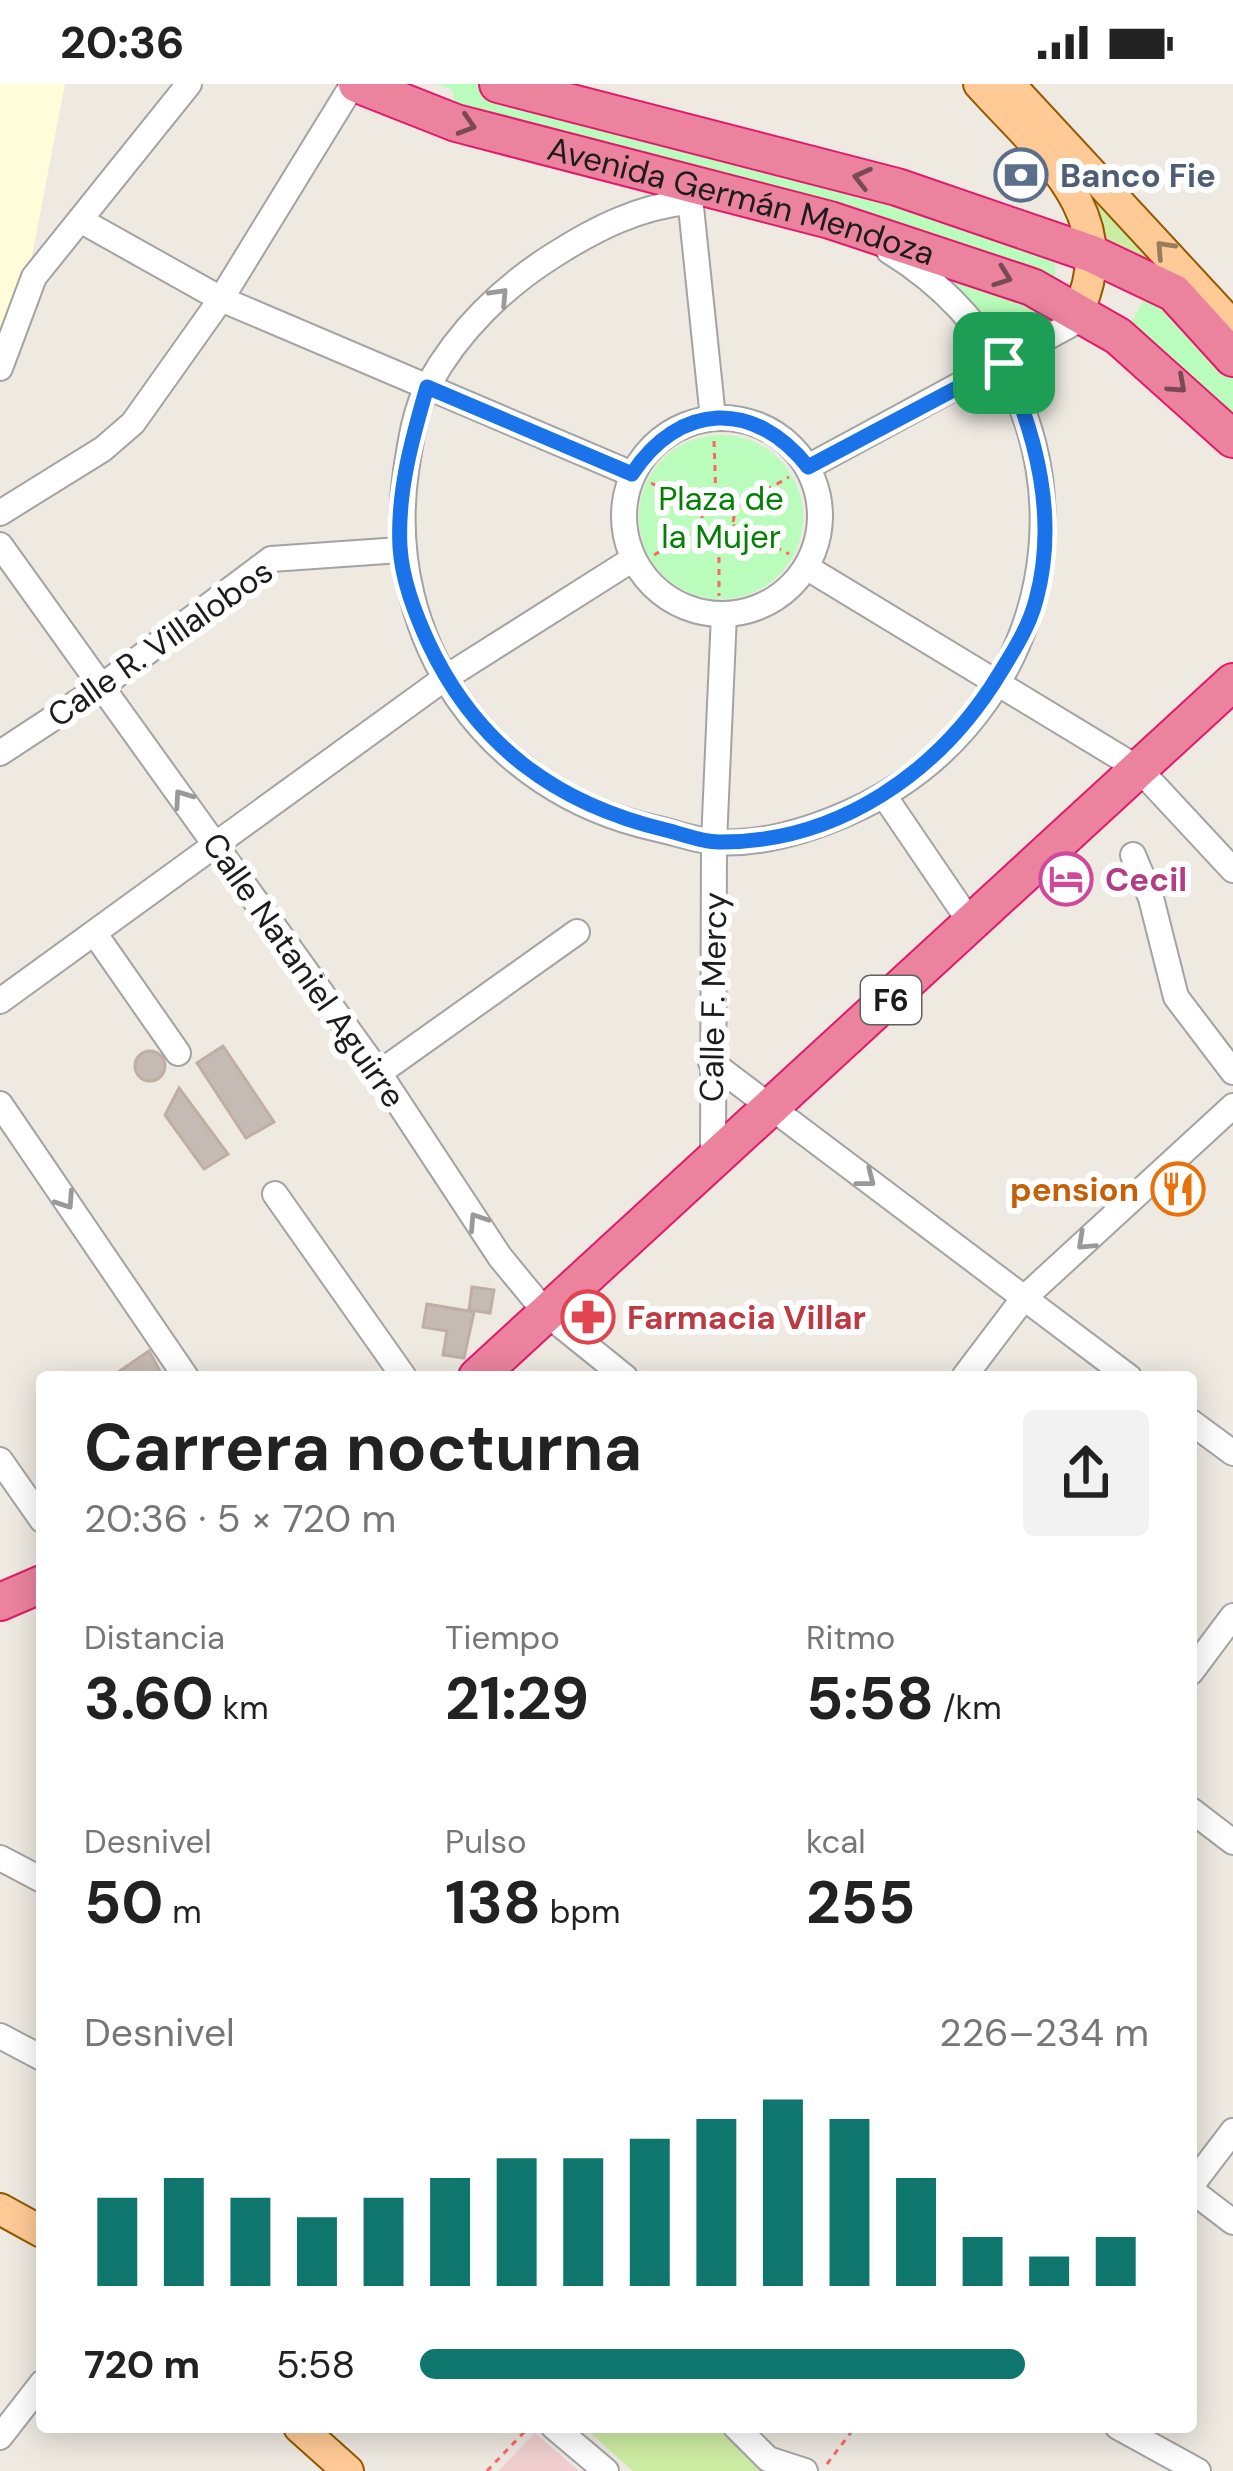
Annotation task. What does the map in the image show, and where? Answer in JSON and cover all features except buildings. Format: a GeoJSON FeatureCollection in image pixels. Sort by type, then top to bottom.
{"type":"FeatureCollection","features":[{"type":"Feature","properties":{"kind":"highway","name":"Avenida Germán Mendoza"},"geometry":{"type":"LineString","coordinates":[[355,84],[456,122],[688,193],[830,220],[1032,287],[1079,309],[1118,336],[1233,439]]}},
{"type":"Feature","properties":{"kind":"highway","name":"Avenida Germán Mendoza"},"geometry":{"type":"LineString","coordinates":[[498,84],[678,118],[713,141],[897,187],[1092,254],[1174,293],[1233,358]]}},
{"type":"Feature","properties":{"kind":"highway","name":"F6"},"geometry":{"type":"LineString","coordinates":[[484,1371],[1233,682]]}},
{"type":"Feature","properties":{"kind":"highway"},"geometry":{"type":"LineString","coordinates":[[0,1602],[36,1587]]}},
{"type":"Feature","properties":{"kind":"main road"},"geometry":{"type":"LineString","coordinates":[[979,84],[1079,195],[1092,254],[1088,288],[1079,309]]}},
{"type":"Feature","properties":{"kind":"main road"},"geometry":{"type":"LineString","coordinates":[[1009,84],[1227,306]]}},
{"type":"Feature","properties":{"kind":"main road"},"geometry":{"type":"LineString","coordinates":[[0,2210],[36,2229]]}},
{"type":"Feature","properties":{"kind":"main road"},"geometry":{"type":"LineString","coordinates":[[305,2433],[348,2471]]}},
{"type":"Feature","properties":{"kind":"street"},"geometry":{"type":"LineString","coordinates":[[0,368],[34,277],[189,84]]}},
{"type":"Feature","properties":{"kind":"street"},"geometry":{"type":"LineString","coordinates":[[0,513],[104,449],[133,423],[220,299],[355,84]]}},
{"type":"Feature","properties":{"kind":"street"},"geometry":{"type":"LineString","coordinates":[[713,418],[688,193],[630,213],[512,282],[461,337],[427,387],[409,449],[400,550],[414,611],[445,679],[467,714],[518,765],[572,800],[626,821],[714,842],[806,831],[885,796],[946,747],[995,680],[1036,599],[1044,513],[1039,457],[1004,363],[930,278],[830,220]]}},
{"type":"Feature","properties":{"kind":"street"},"geometry":{"type":"LineString","coordinates":[[80,220],[220,299],[632,474]]}},
{"type":"Feature","properties":{"kind":"street"},"geometry":{"type":"LineString","coordinates":[[808,467],[1070,326],[1079,309]]}},
{"type":"Feature","properties":{"kind":"street"},"geometry":{"type":"LineString","coordinates":[[713,418],[768,428],[808,467],[820,507],[815,548],[806,567],[772,601],[718,614],[674,602],[632,559],[623,517],[632,474],[665,435],[713,418]]}},
{"type":"Feature","properties":{"kind":"street","name":"Calle Nataniel Aguirre"},"geometry":{"type":"LineString","coordinates":[[0,545],[379,1073],[500,1257],[548,1314],[618,1371]]}},
{"type":"Feature","properties":{"kind":"street","name":"Calle R. Villalobos"},"geometry":{"type":"LineString","coordinates":[[0,753],[102,686],[271,559],[400,550]]}},
{"type":"Feature","properties":{"kind":"street"},"geometry":{"type":"LineString","coordinates":[[0,1001],[445,679],[632,559]]}},
{"type":"Feature","properties":{"kind":"street"},"geometry":{"type":"LineString","coordinates":[[806,567],[1139,769],[1233,870]]}},
{"type":"Feature","properties":{"kind":"street","name":"Calle F. Mercy"},"geometry":{"type":"LineString","coordinates":[[713,1163],[718,614]]}},
{"type":"Feature","properties":{"kind":"street"},"geometry":{"type":"LineString","coordinates":[[885,796],[972,925]]}},
{"type":"Feature","properties":{"kind":"street"},"geometry":{"type":"LineString","coordinates":[[1133,855],[1151,898],[1176,998],[1233,1072]]}},
{"type":"Feature","properties":{"kind":"street"},"geometry":{"type":"LineString","coordinates":[[379,1073],[578,932]]}},
{"type":"Feature","properties":{"kind":"street"},"geometry":{"type":"LineString","coordinates":[[95,934],[178,1053]]}},
{"type":"Feature","properties":{"kind":"street"},"geometry":{"type":"LineString","coordinates":[[711,1063],[1121,1371]]}},
{"type":"Feature","properties":{"kind":"street"},"geometry":{"type":"LineString","coordinates":[[0,1105],[182,1371]]}},
{"type":"Feature","properties":{"kind":"street"},"geometry":{"type":"LineString","coordinates":[[969,1371],[1023,1299],[1233,1106]]}},
{"type":"Feature","properties":{"kind":"street"},"geometry":{"type":"LineString","coordinates":[[275,1194],[400,1371]]}},
{"type":"Feature","properties":{"kind":"street"},"geometry":{"type":"LineString","coordinates":[[1197,1426],[1233,1453]]}},
{"type":"Feature","properties":{"kind":"street"},"geometry":{"type":"LineString","coordinates":[[0,1460],[36,1511]]}},
{"type":"Feature","properties":{"kind":"street"},"geometry":{"type":"LineString","coordinates":[[1197,1664],[1233,1616]]}},
{"type":"Feature","properties":{"kind":"street"},"geometry":{"type":"LineString","coordinates":[[1197,1815],[1233,1842]]}},
{"type":"Feature","properties":{"kind":"street"},"geometry":{"type":"LineString","coordinates":[[0,1858],[36,1877]]}},
{"type":"Feature","properties":{"kind":"street"},"geometry":{"type":"LineString","coordinates":[[0,2036],[36,2055]]}},
{"type":"Feature","properties":{"kind":"street"},"geometry":{"type":"LineString","coordinates":[[1197,2180],[1233,2131]]}},
{"type":"Feature","properties":{"kind":"street"},"geometry":{"type":"LineString","coordinates":[[1197,2193],[1233,2222]]}},
{"type":"Feature","properties":{"kind":"street"},"geometry":{"type":"LineString","coordinates":[[0,2437],[36,2391]]}},
{"type":"Feature","properties":{"kind":"street"},"geometry":{"type":"LineString","coordinates":[[561,2433],[606,2471]]}},
{"type":"Feature","properties":{"kind":"street"},"geometry":{"type":"LineString","coordinates":[[742,2433],[767,2458],[806,2471]]}},
{"type":"Feature","properties":{"kind":"street"},"geometry":{"type":"LineString","coordinates":[[1129,2433],[1198,2471]]}},
{"type":"Feature","properties":{"kind":"path"},"geometry":{"type":"LineString","coordinates":[[713,418],[716,500]]}},
{"type":"Feature","properties":{"kind":"path"},"geometry":{"type":"LineString","coordinates":[[733,509],[808,467]]}},
{"type":"Feature","properties":{"kind":"path"},"geometry":{"type":"LineString","coordinates":[[632,474],[703,508]]}},
{"type":"Feature","properties":{"kind":"path"},"geometry":{"type":"LineString","coordinates":[[703,508],[716,500]]}},
{"type":"Feature","properties":{"kind":"path"},"geometry":{"type":"LineString","coordinates":[[716,500],[733,509]]}},
{"type":"Feature","properties":{"kind":"path"},"geometry":{"type":"LineString","coordinates":[[703,508],[704,525]]}},
{"type":"Feature","properties":{"kind":"path"},"geometry":{"type":"LineString","coordinates":[[732,524],[733,509]]}},
{"type":"Feature","properties":{"kind":"path"},"geometry":{"type":"LineString","coordinates":[[732,524],[806,567]]}},
{"type":"Feature","properties":{"kind":"path"},"geometry":{"type":"LineString","coordinates":[[719,532],[732,524]]}},
{"type":"Feature","properties":{"kind":"path"},"geometry":{"type":"LineString","coordinates":[[632,559],[650,558],[704,525]]}},
{"type":"Feature","properties":{"kind":"path"},"geometry":{"type":"LineString","coordinates":[[704,525],[719,532]]}},
{"type":"Feature","properties":{"kind":"path"},"geometry":{"type":"LineString","coordinates":[[718,614],[719,532]]}},
{"type":"Feature","properties":{"kind":"path"},"geometry":{"type":"LineString","coordinates":[[488,2471],[523,2433]]}},
{"type":"Feature","properties":{"kind":"path"},"geometry":{"type":"LineString","coordinates":[[822,2471],[850,2433]]}},
{"type":"Feature","properties":{"kind":"shaded area"},"geometry":{"type":"Polygon","coordinates":[[[0,84],[65,84],[31,261],[0,337],[0,84]]]}},
{"type":"Feature","properties":{"kind":"shaded area"},"geometry":{"type":"Polygon","coordinates":[[[535,2433],[579,2471],[498,2471],[535,2433]]]}},
{"type":"Feature","properties":{"kind":"green space"},"geometry":{"type":"Polygon","coordinates":[[[436,84],[532,84],[1054,260],[1056,274],[1051,279],[456,108],[452,89],[436,84]]]}},
{"type":"Feature","properties":{"kind":"green space"},"geometry":{"type":"Polygon","coordinates":[[[1092,191],[1163,272],[1099,240],[1092,191]]]}},
{"type":"Feature","properties":{"kind":"green space"},"geometry":{"type":"Polygon","coordinates":[[[937,265],[1055,306],[1058,326],[1007,348],[937,265]]]}},
{"type":"Feature","properties":{"kind":"green space"},"geometry":{"type":"Polygon","coordinates":[[[1159,298],[1233,367],[1233,422],[1131,323],[1143,301],[1159,298]]]}},
{"type":"Feature","properties":{"kind":"green space","name":"Plaza de la Mujer"},"geometry":{"type":"Polygon","coordinates":[[[721,435],[752,441],[779,459],[797,486],[803,517],[797,548],[779,575],[752,593],[721,599],[690,593],[663,575],[645,548],[639,517],[645,486],[663,459],[690,441],[721,435]]]}},
{"type":"Feature","properties":{"kind":"green space"},"geometry":{"type":"Polygon","coordinates":[[[591,2433],[723,2433],[773,2471],[633,2471],[591,2433]]]}},
{"type":"Feature","properties":{"kind":"place","name":"Banco Fie"},"geometry":{"type":"Point","coordinates":[1021,175]}},
{"type":"Feature","properties":{"kind":"place","name":"Cecil"},"geometry":{"type":"Point","coordinates":[1066,879]}},
{"type":"Feature","properties":{"kind":"place","name":"pension"},"geometry":{"type":"Point","coordinates":[1178,1189]}},
{"type":"Feature","properties":{"kind":"place","name":"Farmacia Villar"},"geometry":{"type":"Point","coordinates":[588,1317]}},
{"type":"Feature","properties":{"kind":"route"},"geometry":{"type":"LineString","coordinates":[[1004,363],[1039,457],[1044,513],[1036,599],[1023,634],[973,715],[946,747],[885,796],[806,831],[754,840],[714,842],[626,821],[572,800],[518,765],[467,714],[445,679],[414,611],[400,550],[409,449],[427,387],[632,474],[665,435],[688,423],[713,418],[741,419],[768,428],[791,445],[808,467],[1004,363]]}}]}
